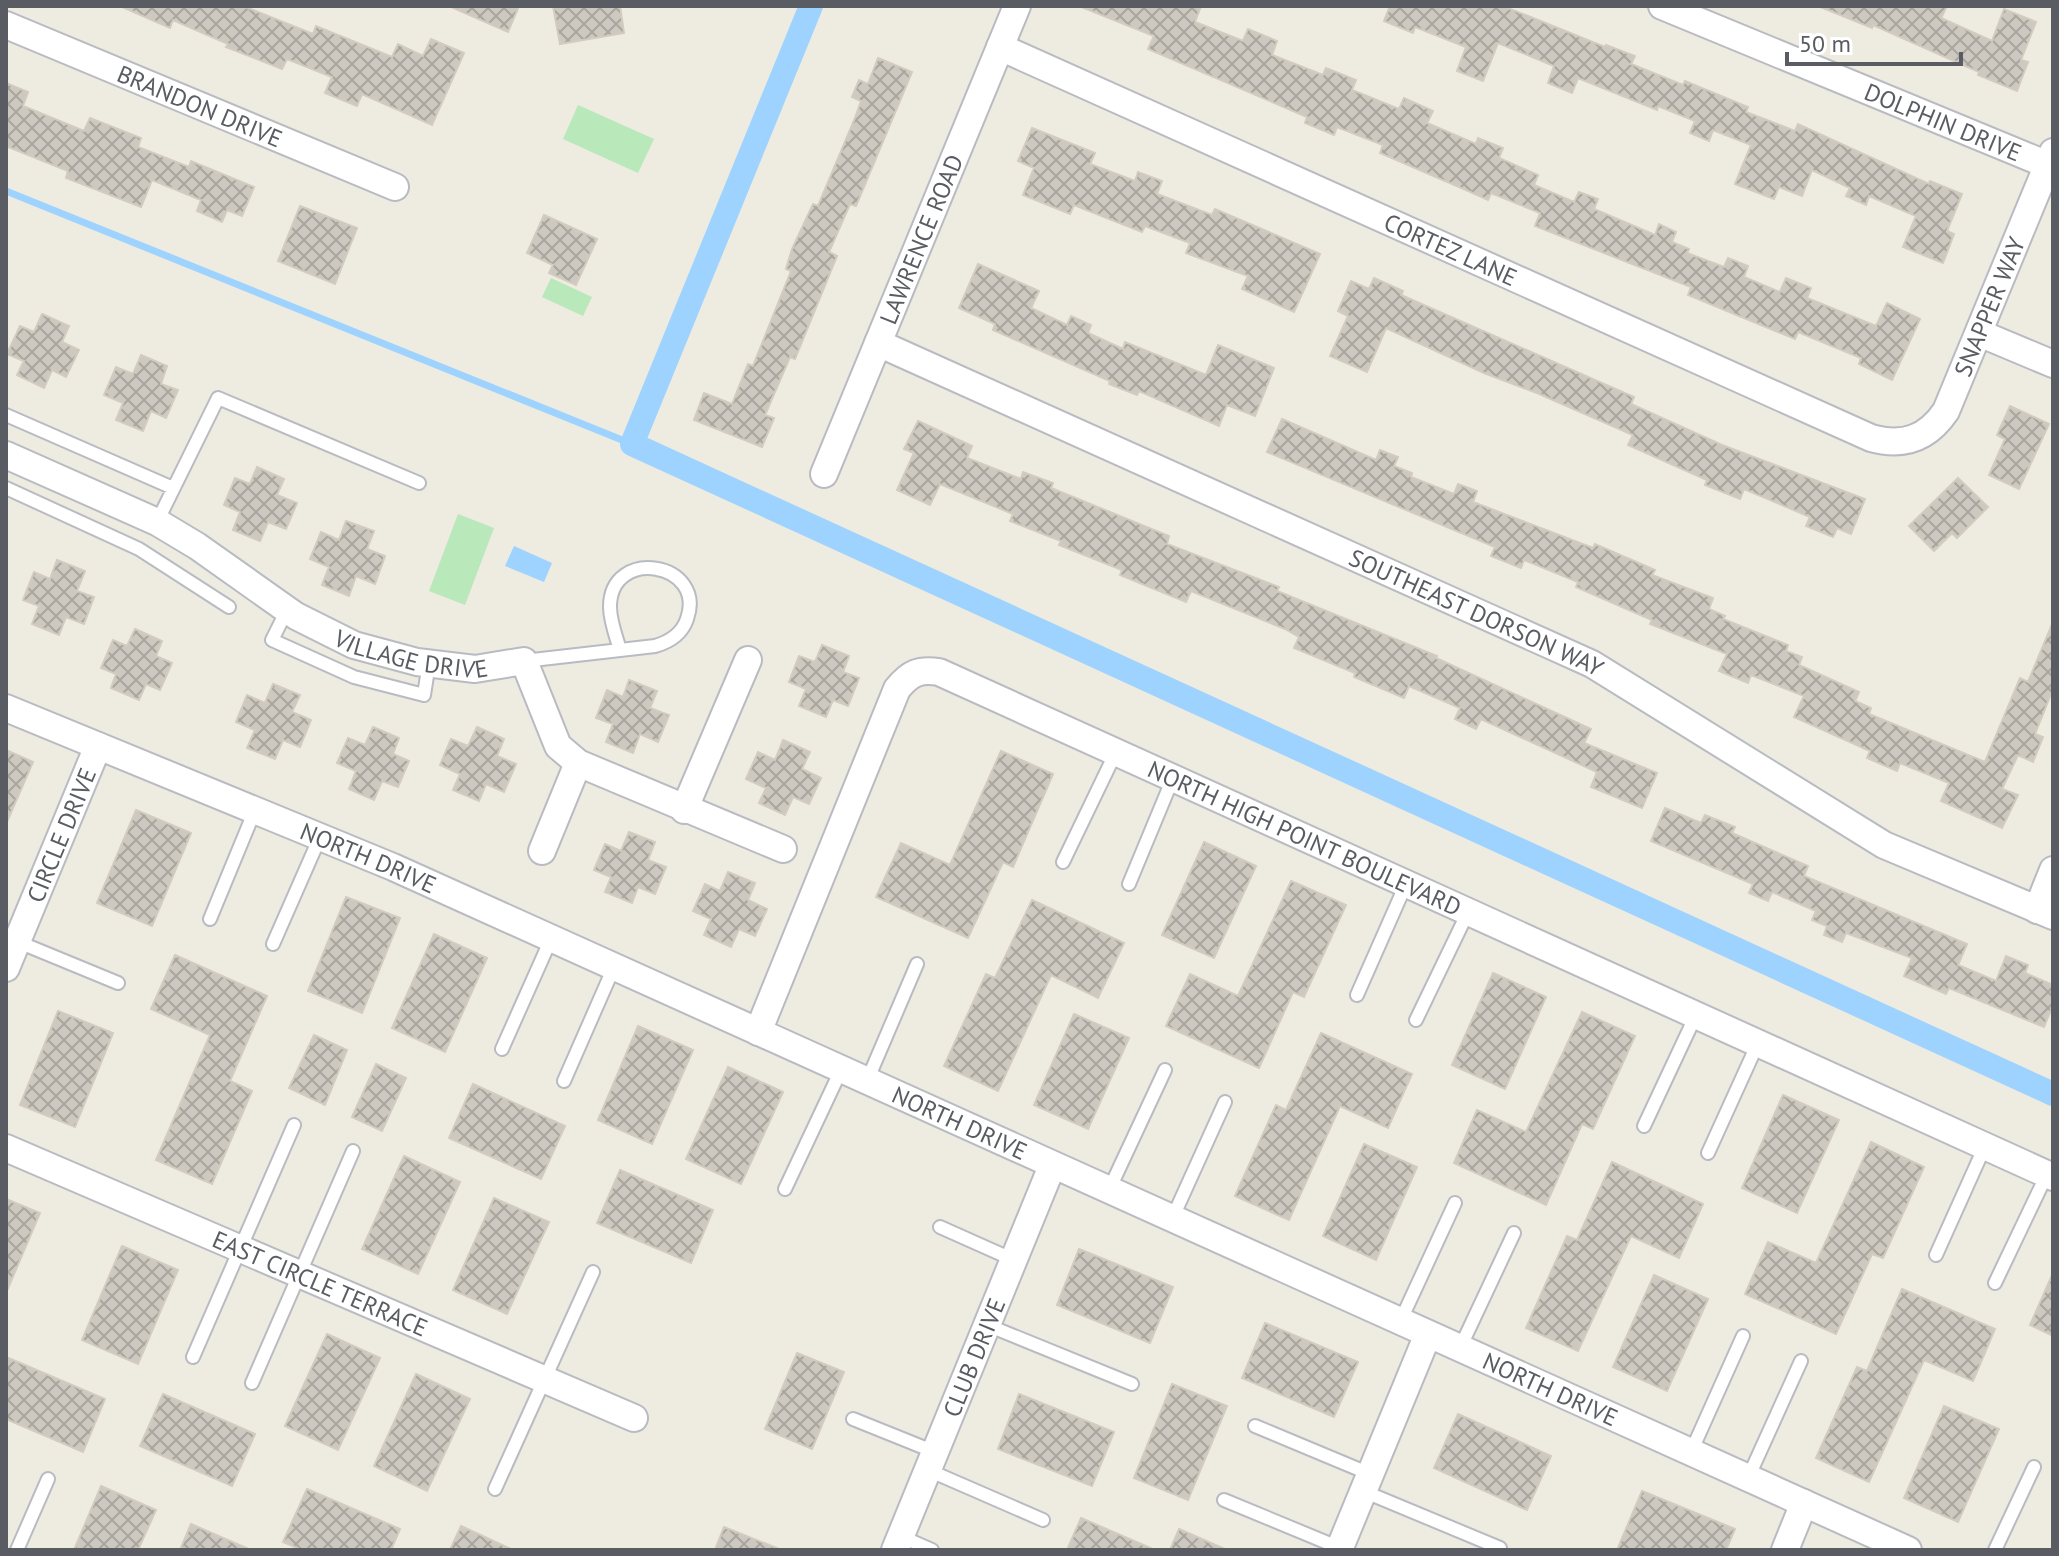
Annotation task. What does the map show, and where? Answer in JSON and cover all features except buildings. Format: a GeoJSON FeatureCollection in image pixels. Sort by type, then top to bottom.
{"type":"FeatureCollection","features":[{"type":"Feature","properties":{"kind":"street","name":"LAWRENCE ROAD"},"geometry":{"type":"LineString","coordinates":[[824,474],[1017,6]]}},
{"type":"Feature","properties":{"kind":"street","name":"DOLPHIN DRIVE"},"geometry":{"type":"LineString","coordinates":[[1662,6],[2050,159]]}},
{"type":"Feature","properties":{"kind":"street","name":"BRANDON DRIVE"},"geometry":{"type":"LineString","coordinates":[[6,25],[395,187]]}},
{"type":"Feature","properties":{"kind":"street","name":"CORTEZ LANE"},"geometry":{"type":"LineString","coordinates":[[1000,47],[1871,438],[1887,443],[1905,442]]}},
{"type":"Feature","properties":{"kind":"street","name":"SNAPPER WAY"},"geometry":{"type":"LineString","coordinates":[[1905,442],[1929,431],[1946,411],[2050,159]]}},
{"type":"Feature","properties":{"kind":"street"},"geometry":{"type":"LineString","coordinates":[[1979,333],[2053,364]]}},
{"type":"Feature","properties":{"kind":"street","name":"SOUTHEAST DORSON WAY"},"geometry":{"type":"LineString","coordinates":[[878,343],[1592,664],[1884,845],[2045,913]]}},
{"type":"Feature","properties":{"kind":"street","name":"VILLAGE DRIVE"},"geometry":{"type":"LineString","coordinates":[[6,455],[157,522],[197,546],[287,610],[354,645],[385,655],[475,669],[524,661],[558,746],[578,763],[783,849]]}},
{"type":"Feature","properties":{"kind":"street"},"geometry":{"type":"LineString","coordinates":[[684,810],[748,660]]}},
{"type":"Feature","properties":{"kind":"street","name":"NORTH HIGH POINT BOULEVARD"},"geometry":{"type":"LineString","coordinates":[[758,1032],[897,689],[908,675],[923,670],[939,672],[2050,1175]]}},
{"type":"Feature","properties":{"kind":"street","name":"NORTH DRIVE"},"geometry":{"type":"LineString","coordinates":[[6,708],[320,837],[551,939],[1908,1550]]}},
{"type":"Feature","properties":{"kind":"street","name":"CIRCLE DRIVE"},"geometry":{"type":"LineString","coordinates":[[6,968],[12,939],[98,746]]}},
{"type":"Feature","properties":{"kind":"street"},"geometry":{"type":"LineString","coordinates":[[542,851],[578,763]]}},
{"type":"Feature","properties":{"kind":"street"},"geometry":{"type":"LineString","coordinates":[[2045,913],[2053,870]]}},
{"type":"Feature","properties":{"kind":"street","name":"EAST CIRCLE TERRACE"},"geometry":{"type":"LineString","coordinates":[[6,1148],[634,1418]]}},
{"type":"Feature","properties":{"kind":"street","name":"CLUB DRIVE"},"geometry":{"type":"LineString","coordinates":[[897,1543],[1052,1166]]}},
{"type":"Feature","properties":{"kind":"street"},"geometry":{"type":"LineString","coordinates":[[1339,1549],[1428,1334]]}},
{"type":"Feature","properties":{"kind":"street"},"geometry":{"type":"LineString","coordinates":[[1785,1550],[1804,1503]]}},
{"type":"Feature","properties":{"kind":"lane"},"geometry":{"type":"LineString","coordinates":[[157,522],[218,398],[419,483]]}},
{"type":"Feature","properties":{"kind":"lane"},"geometry":{"type":"LineString","coordinates":[[6,415],[173,488]]}},
{"type":"Feature","properties":{"kind":"lane"},"geometry":{"type":"LineString","coordinates":[[6,488],[139,549],[229,607]]}},
{"type":"Feature","properties":{"kind":"lane"},"geometry":{"type":"LineString","coordinates":[[524,661],[620,650],[666,643],[683,628],[689,607],[684,586],[676,577],[656,567],[645,567],[624,576],[617,584],[610,606],[620,650]]}},
{"type":"Feature","properties":{"kind":"lane"},"geometry":{"type":"LineString","coordinates":[[1063,862],[1116,752]]}},
{"type":"Feature","properties":{"kind":"lane"},"geometry":{"type":"LineString","coordinates":[[1129,884],[1173,778]]}},
{"type":"Feature","properties":{"kind":"lane"},"geometry":{"type":"LineString","coordinates":[[210,919],[255,810]]}},
{"type":"Feature","properties":{"kind":"lane"},"geometry":{"type":"LineString","coordinates":[[273,944],[320,837]]}},
{"type":"Feature","properties":{"kind":"lane"},"geometry":{"type":"LineString","coordinates":[[1357,995],[1406,884]]}},
{"type":"Feature","properties":{"kind":"lane"},"geometry":{"type":"LineString","coordinates":[[1416,1020],[1468,912]]}},
{"type":"Feature","properties":{"kind":"lane"},"geometry":{"type":"LineString","coordinates":[[12,939],[118,983]]}},
{"type":"Feature","properties":{"kind":"lane"},"geometry":{"type":"LineString","coordinates":[[502,1049],[551,939]]}},
{"type":"Feature","properties":{"kind":"lane"},"geometry":{"type":"LineString","coordinates":[[867,1081],[917,964]]}},
{"type":"Feature","properties":{"kind":"lane"},"geometry":{"type":"LineString","coordinates":[[564,1081],[614,967]]}},
{"type":"Feature","properties":{"kind":"lane"},"geometry":{"type":"LineString","coordinates":[[1644,1126],[1696,1015]]}},
{"type":"Feature","properties":{"kind":"lane"},"geometry":{"type":"LineString","coordinates":[[1708,1153],[1758,1043]]}},
{"type":"Feature","properties":{"kind":"lane"},"geometry":{"type":"LineString","coordinates":[[785,1189],[841,1070]]}},
{"type":"Feature","properties":{"kind":"lane"},"geometry":{"type":"LineString","coordinates":[[1108,1191],[1165,1070]]}},
{"type":"Feature","properties":{"kind":"lane"},"geometry":{"type":"LineString","coordinates":[[1172,1219],[1225,1102]]}},
{"type":"Feature","properties":{"kind":"lane"},"geometry":{"type":"LineString","coordinates":[[193,1357],[294,1125]]}},
{"type":"Feature","properties":{"kind":"lane"},"geometry":{"type":"LineString","coordinates":[[1936,1255],[1985,1146]]}},
{"type":"Feature","properties":{"kind":"lane"},"geometry":{"type":"LineString","coordinates":[[252,1383],[353,1151]]}},
{"type":"Feature","properties":{"kind":"lane"},"geometry":{"type":"LineString","coordinates":[[1995,1283],[2050,1175]]}},
{"type":"Feature","properties":{"kind":"lane"},"geometry":{"type":"LineString","coordinates":[[1400,1322],[1455,1203]]}},
{"type":"Feature","properties":{"kind":"lane"},"geometry":{"type":"LineString","coordinates":[[940,1227],[1014,1260]]}},
{"type":"Feature","properties":{"kind":"lane"},"geometry":{"type":"LineString","coordinates":[[1460,1348],[1514,1233]]}},
{"type":"Feature","properties":{"kind":"lane"},"geometry":{"type":"LineString","coordinates":[[495,1489],[593,1272]]}},
{"type":"Feature","properties":{"kind":"lane"},"geometry":{"type":"LineString","coordinates":[[987,1325],[1132,1384]]}},
{"type":"Feature","properties":{"kind":"lane"},"geometry":{"type":"LineString","coordinates":[[1691,1452],[1743,1336]]}},
{"type":"Feature","properties":{"kind":"lane"},"geometry":{"type":"LineString","coordinates":[[1748,1478],[1801,1361]]}},
{"type":"Feature","properties":{"kind":"lane"},"geometry":{"type":"LineString","coordinates":[[853,1419],[1043,1520]]}},
{"type":"Feature","properties":{"kind":"lane"},"geometry":{"type":"LineString","coordinates":[[1255,1426],[1500,1548]]}},
{"type":"Feature","properties":{"kind":"lane"},"geometry":{"type":"LineString","coordinates":[[1995,1550],[2034,1467]]}},
{"type":"Feature","properties":{"kind":"lane"},"geometry":{"type":"LineString","coordinates":[[17,1550],[48,1479]]}},
{"type":"Feature","properties":{"kind":"lane"},"geometry":{"type":"LineString","coordinates":[[1224,1500],[1339,1549]]}},
{"type":"Feature","properties":{"kind":"lane"},"geometry":{"type":"LineString","coordinates":[[897,1543],[932,1550]]}},
{"type":"Feature","properties":{"kind":"green space"},"geometry":{"type":"Polygon","coordinates":[[[578,105],[654,139],[638,173],[563,139],[578,105]]]}},
{"type":"Feature","properties":{"kind":"green space"},"geometry":{"type":"Polygon","coordinates":[[[551,278],[592,297],[583,316],[542,297],[551,278]]]}},
{"type":"Feature","properties":{"kind":"green space"},"geometry":{"type":"Polygon","coordinates":[[[458,514],[494,528],[465,605],[429,591],[458,514]]]}},
{"type":"Feature","properties":{"kind":"water"},"geometry":{"type":"Polygon","coordinates":[[[514,546],[552,563],[544,582],[505,566],[514,546]]]}},
{"type":"Feature","properties":{"kind":"waterway"},"geometry":{"type":"LineString","coordinates":[[811,6],[632,444],[2053,1094]]}},
{"type":"Feature","properties":{"kind":"waterway"},"geometry":{"type":"LineString","coordinates":[[6,191],[632,444]]}}]}
